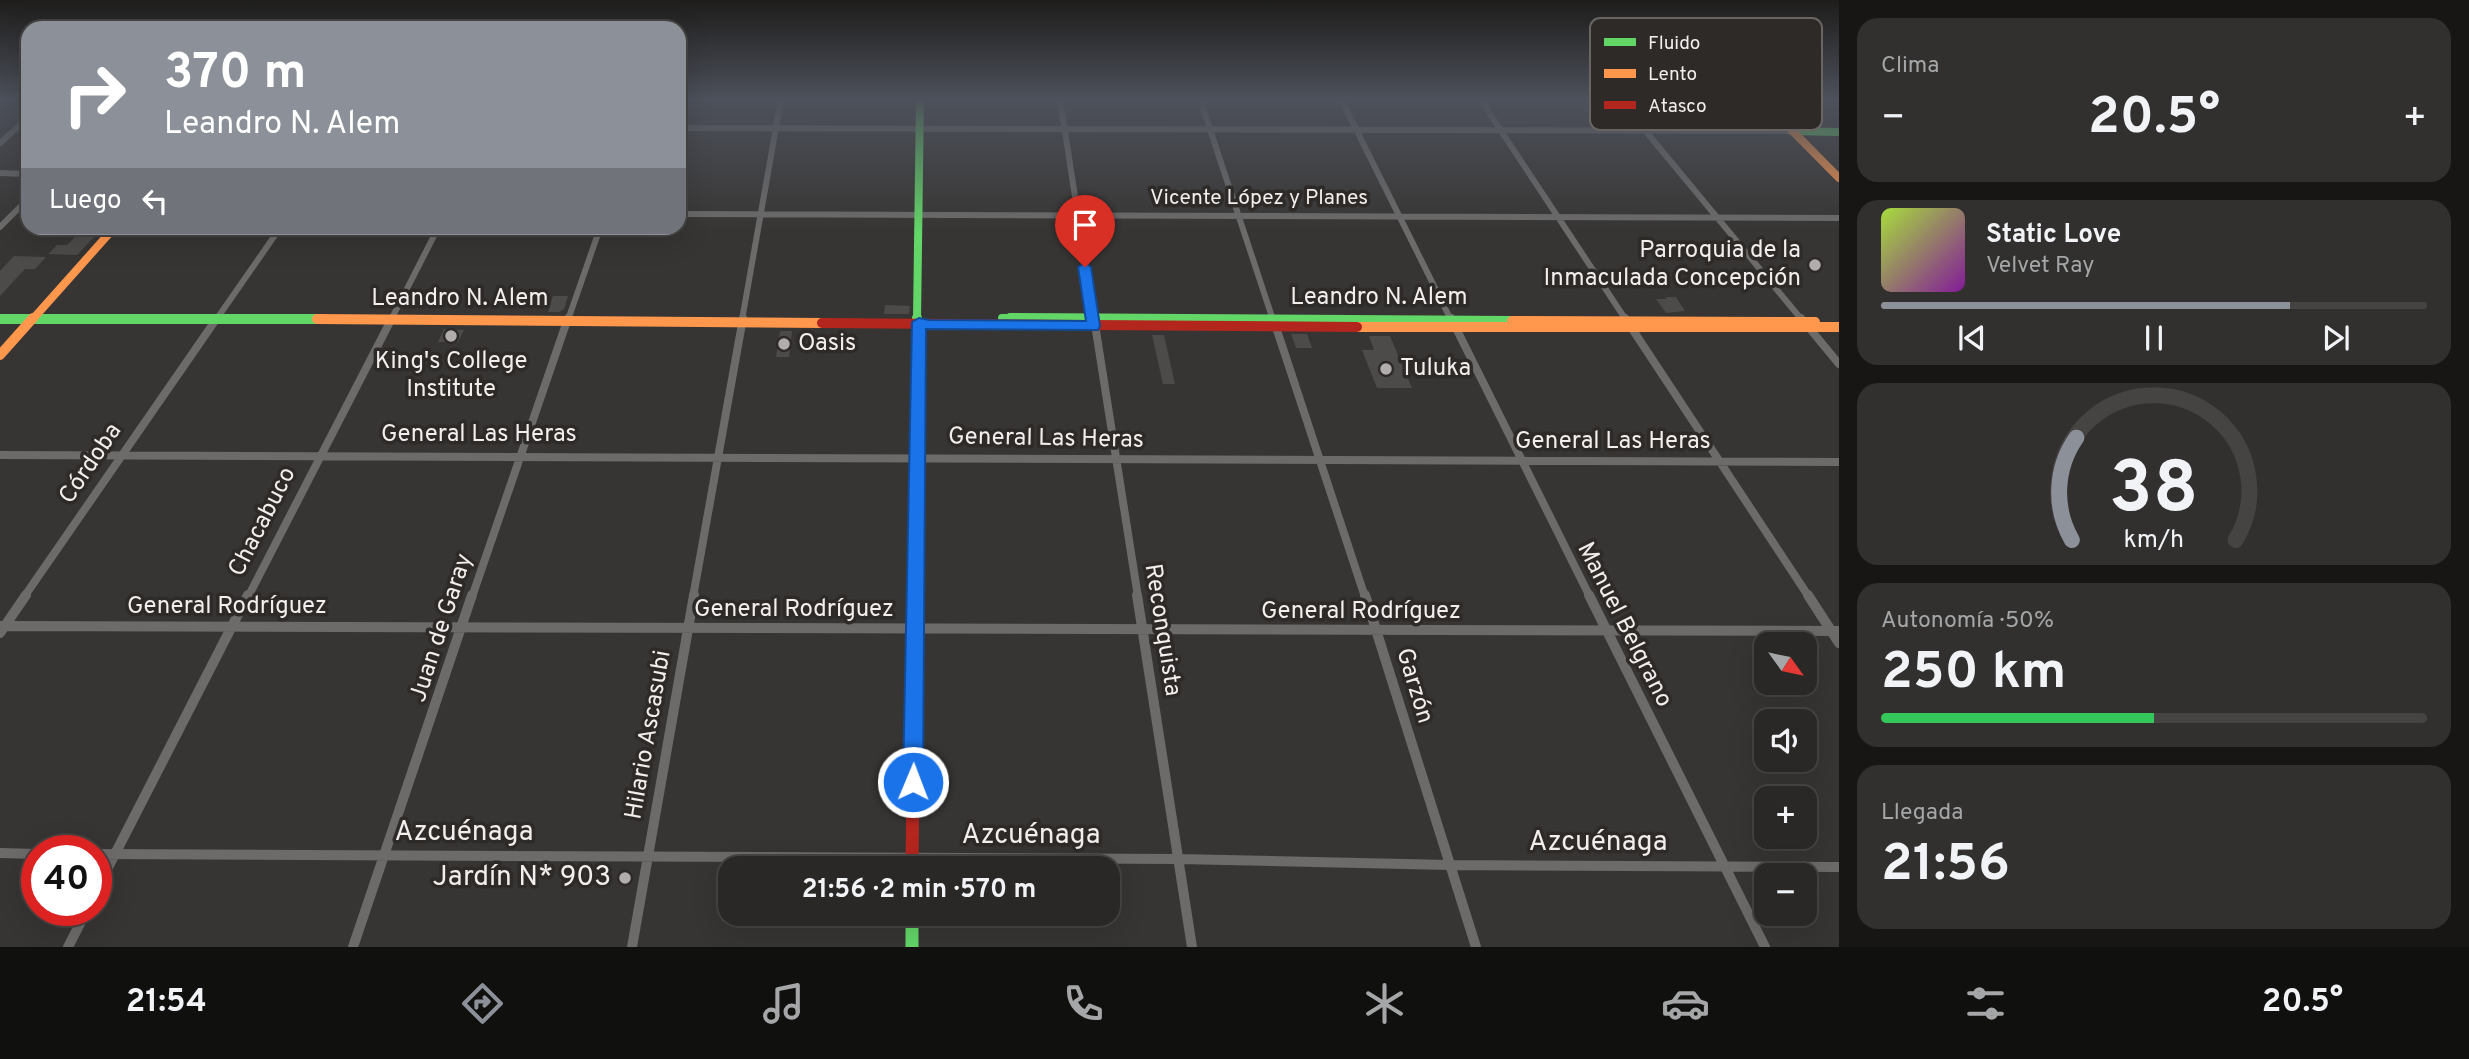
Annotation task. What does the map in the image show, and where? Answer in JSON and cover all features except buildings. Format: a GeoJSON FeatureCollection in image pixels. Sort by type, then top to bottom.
{"type":"FeatureCollection","features":[{"type":"Feature","properties":{"kind":"main road"},"geometry":{"type":"LineString","coordinates":[[912,856],[919,143]]}},
{"type":"Feature","properties":{"kind":"main road"},"geometry":{"type":"LineString","coordinates":[[1805,143],[1839,178]]}},
{"type":"Feature","properties":{"kind":"main road"},"geometry":{"type":"LineString","coordinates":[[0,355],[108,235]]}},
{"type":"Feature","properties":{"kind":"main road","name":"Leandro N. Alem"},"geometry":{"type":"LineString","coordinates":[[0,319],[216,318],[743,323],[919,322],[929,318],[1093,322],[1839,325]]}},
{"type":"Feature","properties":{"kind":"main road"},"geometry":{"type":"LineString","coordinates":[[912,926],[912,947]]}},
{"type":"Feature","properties":{"kind":"street","name":"Hilario Ascasubi"},"geometry":{"type":"LineString","coordinates":[[632,947],[774,143]]}},
{"type":"Feature","properties":{"kind":"street","name":"Reconquista"},"geometry":{"type":"LineString","coordinates":[[1067,143],[1192,947]]}},
{"type":"Feature","properties":{"kind":"street","name":"Garzón"},"geometry":{"type":"LineString","coordinates":[[1215,143],[1377,632],[1476,947]]}},
{"type":"Feature","properties":{"kind":"street","name":"Manuel Belgrano"},"geometry":{"type":"LineString","coordinates":[[1363,143],[1765,947]]}},
{"type":"Feature","properties":{"kind":"street"},"geometry":{"type":"LineString","coordinates":[[1509,143],[1718,462],[1835,631],[1839,643]]}},
{"type":"Feature","properties":{"kind":"street"},"geometry":{"type":"LineString","coordinates":[[1655,143],[1839,365]]}},
{"type":"Feature","properties":{"kind":"street"},"geometry":{"type":"LineString","coordinates":[[0,173],[21,174]]}},
{"type":"Feature","properties":{"kind":"street"},"geometry":{"type":"LineString","coordinates":[[0,227],[21,206]]}},
{"type":"Feature","properties":{"kind":"street","name":"Vicente López y Planes"},"geometry":{"type":"LineString","coordinates":[[686,214],[1839,218]]}},
{"type":"Feature","properties":{"kind":"street","name":"Córdoba"},"geometry":{"type":"LineString","coordinates":[[2,628],[275,235]]}},
{"type":"Feature","properties":{"kind":"street","name":"Chacabuco"},"geometry":{"type":"LineString","coordinates":[[112,860],[434,235]]}},
{"type":"Feature","properties":{"kind":"street","name":"Juan de Garay"},"geometry":{"type":"LineString","coordinates":[[353,947],[598,235]]}},
{"type":"Feature","properties":{"kind":"street","name":"General Las Heras"},"geometry":{"type":"LineString","coordinates":[[0,455],[321,454],[1839,462]]}},
{"type":"Feature","properties":{"kind":"street","name":"General Rodríguez"},"geometry":{"type":"LineString","coordinates":[[2,628],[234,626],[1377,632],[1835,631]]}},
{"type":"Feature","properties":{"kind":"street"},"geometry":{"type":"LineString","coordinates":[[0,853],[21,854]]}},
{"type":"Feature","properties":{"kind":"street","name":"Azcuénaga"},"geometry":{"type":"LineString","coordinates":[[115,854],[718,859]]}},
{"type":"Feature","properties":{"kind":"street","name":"Azcuénaga"},"geometry":{"type":"LineString","coordinates":[[1120,860],[1839,867]]}},
{"type":"Feature","properties":{"kind":"street"},"geometry":{"type":"LineString","coordinates":[[68,947],[79,926]]}},
{"type":"Feature","properties":{"kind":"traffic: fast"},"geometry":{"type":"LineString","coordinates":[[916,443],[919,143]]}},
{"type":"Feature","properties":{"kind":"traffic: fast"},"geometry":{"type":"LineString","coordinates":[[1002,318],[1512,321]]}},
{"type":"Feature","properties":{"kind":"traffic: fast"},"geometry":{"type":"LineString","coordinates":[[0,319],[317,319]]}},
{"type":"Feature","properties":{"kind":"traffic: fast"},"geometry":{"type":"LineString","coordinates":[[912,926],[912,947]]}},
{"type":"Feature","properties":{"kind":"traffic: slow"},"geometry":{"type":"LineString","coordinates":[[1805,143],[1839,178]]}},
{"type":"Feature","properties":{"kind":"traffic: slow"},"geometry":{"type":"LineString","coordinates":[[0,355],[108,235]]}},
{"type":"Feature","properties":{"kind":"traffic: slow"},"geometry":{"type":"LineString","coordinates":[[317,319],[822,323]]}},
{"type":"Feature","properties":{"kind":"traffic: slow"},"geometry":{"type":"LineString","coordinates":[[1512,321],[1815,322]]}},
{"type":"Feature","properties":{"kind":"traffic: slow"},"geometry":{"type":"LineString","coordinates":[[1357,327],[1839,327]]}},
{"type":"Feature","properties":{"kind":"traffic: jam"},"geometry":{"type":"LineString","coordinates":[[822,323],[1357,327]]}},
{"type":"Feature","properties":{"kind":"traffic: jam"},"geometry":{"type":"LineString","coordinates":[[912,856],[916,443]]}},
{"type":"Feature","properties":{"kind":"place","name":"Parroquia de la Inmaculada Concepción"},"geometry":{"type":"Point","coordinates":[1815,265]}},
{"type":"Feature","properties":{"kind":"place","name":"King's College Institute"},"geometry":{"type":"Point","coordinates":[451,336]}},
{"type":"Feature","properties":{"kind":"place","name":"Oasis"},"geometry":{"type":"Point","coordinates":[784,344]}},
{"type":"Feature","properties":{"kind":"place","name":"Tuluka"},"geometry":{"type":"Point","coordinates":[1386,369]}},
{"type":"Feature","properties":{"kind":"place","name":"Jardín N* 903"},"geometry":{"type":"Point","coordinates":[625,878]}},
{"type":"Feature","properties":{"kind":"route"},"geometry":{"type":"LineString","coordinates":[[913,782],[919,322],[929,325],[1093,326],[1085,267]]}}]}
